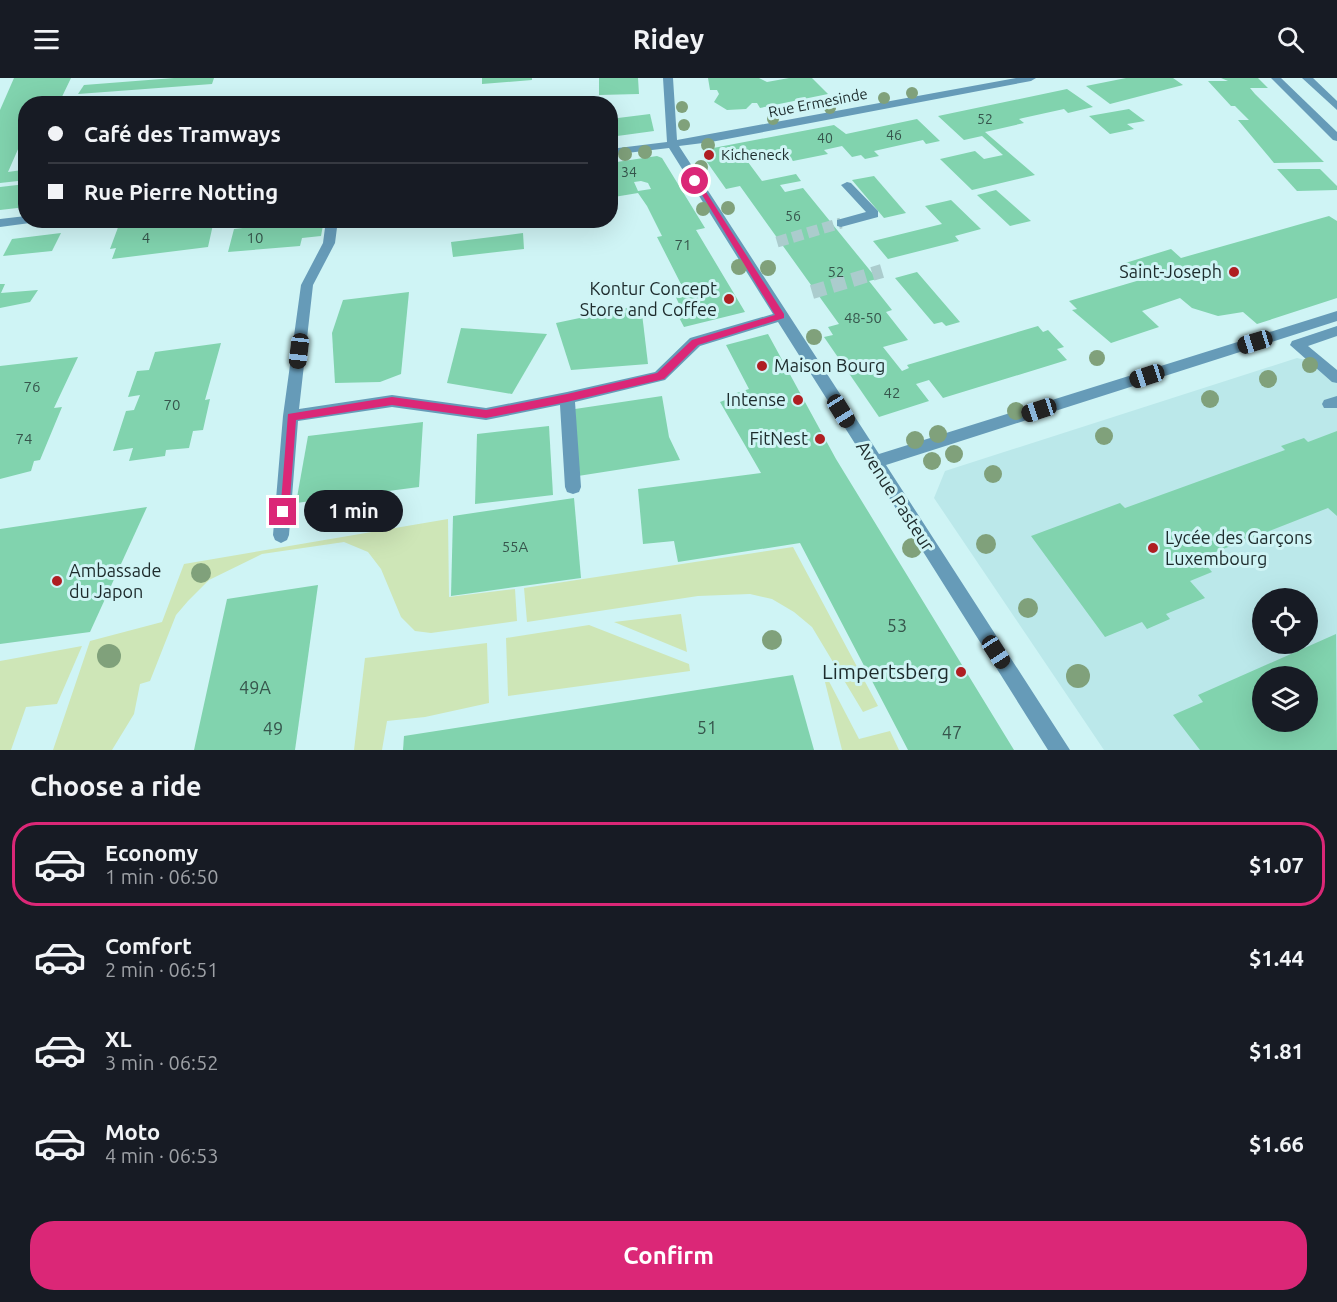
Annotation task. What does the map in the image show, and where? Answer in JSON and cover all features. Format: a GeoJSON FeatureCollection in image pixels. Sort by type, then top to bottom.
{"type":"FeatureCollection","features":[{"type":"Feature","properties":{"kind":"street","name":"Avenue Pasteur"},"geometry":{"type":"LineString","coordinates":[[668,78],[672,144],[873,463],[1060,750]]}},
{"type":"Feature","properties":{"kind":"street","name":"Rue Ermesinde"},"geometry":{"type":"LineString","coordinates":[[618,151],[672,144],[1031,78]]}},
{"type":"Feature","properties":{"kind":"street"},"geometry":{"type":"LineString","coordinates":[[1276,78],[1337,138]]}},
{"type":"Feature","properties":{"kind":"street"},"geometry":{"type":"LineString","coordinates":[[1307,78],[1337,107]]}},
{"type":"Feature","properties":{"kind":"street"},"geometry":{"type":"LineString","coordinates":[[842,224],[874,214],[847,185]]}},
{"type":"Feature","properties":{"kind":"street"},"geometry":{"type":"LineString","coordinates":[[0,223],[18,221]]}},
{"type":"Feature","properties":{"kind":"street"},"geometry":{"type":"LineString","coordinates":[[281,535],[291,416],[307,285],[329,243],[331,228]]}},
{"type":"Feature","properties":{"kind":"street"},"geometry":{"type":"LineString","coordinates":[[291,416],[392,401],[486,414],[567,398],[660,376],[695,342],[781,316]]}},
{"type":"Feature","properties":{"kind":"street"},"geometry":{"type":"LineString","coordinates":[[873,463],[1337,316]]}},
{"type":"Feature","properties":{"kind":"street"},"geometry":{"type":"LineString","coordinates":[[1337,331],[1297,345],[1337,378]]}},
{"type":"Feature","properties":{"kind":"street"},"geometry":{"type":"LineString","coordinates":[[567,398],[573,487]]}},
{"type":"Feature","properties":{"kind":"shaded area","name":"Lycée des Garçons Luxembourg"},"geometry":{"type":"Polygon","coordinates":[[[1297,358],[1319,363],[1337,378],[1337,750],[1104,750],[934,498],[945,471],[1297,358]]]}},
{"type":"Feature","properties":{"kind":"green space"},"geometry":{"type":"Polygon","coordinates":[[[448,519],[449,597],[515,589],[517,621],[431,633],[415,631],[401,617],[381,569],[368,552],[344,542],[262,554],[209,580],[176,615],[150,681],[140,684],[134,714],[112,750],[53,750],[90,641],[162,622],[184,564],[448,519]]]}},
{"type":"Feature","properties":{"kind":"green space"},"geometry":{"type":"Polygon","coordinates":[[[793,547],[878,706],[863,712],[812,627],[794,612],[772,599],[750,594],[698,596],[527,622],[524,588],[793,547]]]}},
{"type":"Feature","properties":{"kind":"green space"},"geometry":{"type":"Polygon","coordinates":[[[681,614],[687,652],[614,622],[681,614]]]}},
{"type":"Feature","properties":{"kind":"green space"},"geometry":{"type":"Polygon","coordinates":[[[589,625],[689,664],[690,671],[508,696],[506,638],[589,625]]]}},
{"type":"Feature","properties":{"kind":"green space"},"geometry":{"type":"Polygon","coordinates":[[[487,643],[489,703],[425,717],[387,721],[382,750],[354,750],[365,658],[487,643]]]}},
{"type":"Feature","properties":{"kind":"green space"},"geometry":{"type":"Polygon","coordinates":[[[82,646],[57,704],[26,707],[11,750],[0,750],[0,661],[82,646]]]}},
{"type":"Feature","properties":{"kind":"green space"},"geometry":{"type":"Polygon","coordinates":[[[821,666],[859,739],[890,731],[899,750],[842,750],[821,666]]]}},
{"type":"Feature","properties":{"kind":"building"},"geometry":{"type":"Polygon","coordinates":[[[14,78],[71,78],[62,96],[18,96],[18,149],[8,172],[18,171],[18,181],[0,183],[0,110],[14,78]]]}},
{"type":"Feature","properties":{"kind":"building"},"geometry":{"type":"Polygon","coordinates":[[[174,78],[214,78],[212,84],[78,94],[84,85],[174,78]]]}},
{"type":"Feature","properties":{"kind":"building"},"geometry":{"type":"Polygon","coordinates":[[[482,78],[532,78],[532,80],[482,84],[482,78]]]}},
{"type":"Feature","properties":{"kind":"building"},"geometry":{"type":"Polygon","coordinates":[[[599,78],[638,78],[639,94],[599,95],[599,78]]]}},
{"type":"Feature","properties":{"kind":"building"},"geometry":{"type":"Polygon","coordinates":[[[708,78],[759,78],[767,82],[789,78],[812,78],[828,94],[760,108],[757,103],[752,103],[746,109],[727,110],[714,102],[719,94],[717,90],[710,90],[708,78]]]}},
{"type":"Feature","properties":{"kind":"building"},"geometry":{"type":"Polygon","coordinates":[[[1126,78],[1173,78],[1183,85],[1110,104],[1086,86],[1126,78]]]}},
{"type":"Feature","properties":{"kind":"building"},"geometry":{"type":"Polygon","coordinates":[[[1221,78],[1258,78],[1268,88],[1250,88],[1324,162],[1274,163],[1238,120],[1249,120],[1235,106],[1231,106],[1208,81],[1228,81],[1221,78]]]}},
{"type":"Feature","properties":{"kind":"building"},"geometry":{"type":"Polygon","coordinates":[[[1067,89],[1093,107],[1068,113],[1064,109],[1023,118],[1019,119],[1024,123],[985,132],[1035,175],[972,190],[940,159],[975,151],[984,159],[1003,155],[982,136],[964,140],[938,116],[1067,89]]]}},
{"type":"Feature","properties":{"kind":"building"},"geometry":{"type":"Polygon","coordinates":[[[1129,109],[1145,121],[1127,124],[1134,129],[1110,134],[1089,116],[1129,109]]]}},
{"type":"Feature","properties":{"kind":"building"},"geometry":{"type":"Polygon","coordinates":[[[650,114],[654,131],[618,136],[618,118],[650,114]]]}},
{"type":"Feature","properties":{"kind":"building"},"geometry":{"type":"Polygon","coordinates":[[[917,119],[940,141],[926,144],[923,140],[874,151],[879,156],[865,159],[861,155],[852,157],[842,146],[824,150],[828,154],[793,161],[789,157],[768,161],[761,152],[745,158],[762,181],[796,174],[801,181],[780,185],[785,192],[803,188],[877,279],[869,281],[892,310],[886,312],[908,340],[883,347],[902,371],[909,368],[907,365],[1038,326],[1043,332],[1048,330],[1064,347],[1057,349],[1067,360],[943,398],[929,380],[916,384],[929,401],[879,417],[824,337],[833,335],[828,327],[839,324],[740,186],[726,189],[702,155],[708,149],[834,125],[846,134],[917,119]]]}},
{"type":"Feature","properties":{"kind":"building"},"geometry":{"type":"Polygon","coordinates":[[[657,156],[662,158],[705,228],[696,230],[745,312],[684,327],[673,306],[679,304],[674,293],[684,290],[657,237],[662,236],[638,193],[618,196],[618,162],[657,156]],[[634,182],[638,191],[651,189],[648,183],[634,182]]]}},
{"type":"Feature","properties":{"kind":"building"},"geometry":{"type":"Polygon","coordinates":[[[1277,169],[1320,169],[1337,186],[1337,190],[1297,191],[1277,169]]]}},
{"type":"Feature","properties":{"kind":"building"},"geometry":{"type":"Polygon","coordinates":[[[874,176],[906,213],[884,218],[852,180],[874,176]]]}},
{"type":"Feature","properties":{"kind":"building"},"geometry":{"type":"Polygon","coordinates":[[[18,185],[18,208],[0,210],[0,187],[18,185]]]}},
{"type":"Feature","properties":{"kind":"building"},"geometry":{"type":"Polygon","coordinates":[[[996,190],[1031,221],[1010,226],[977,195],[996,190]]]}},
{"type":"Feature","properties":{"kind":"building"},"geometry":{"type":"Polygon","coordinates":[[[951,200],[981,229],[955,236],[959,241],[888,259],[873,241],[942,224],[925,206],[951,200]]]}},
{"type":"Feature","properties":{"kind":"building","name":"Saint-Joseph"},"geometry":{"type":"Polygon","coordinates":[[[1329,216],[1337,221],[1337,298],[1257,324],[1243,312],[1218,316],[1192,308],[1180,298],[1142,311],[1159,327],[1111,343],[1072,310],[1077,309],[1069,301],[1140,280],[1122,264],[1171,249],[1181,258],[1329,216]]]}},
{"type":"Feature","properties":{"kind":"building"},"geometry":{"type":"Polygon","coordinates":[[[118,228],[212,228],[208,247],[112,259],[116,248],[110,249],[118,228]]]}},
{"type":"Feature","properties":{"kind":"building"},"geometry":{"type":"Polygon","coordinates":[[[322,228],[321,236],[302,238],[300,246],[228,252],[234,229],[322,228]]]}},
{"type":"Feature","properties":{"kind":"building"},"geometry":{"type":"Polygon","coordinates":[[[61,233],[52,251],[3,256],[12,239],[61,233]]]}},
{"type":"Feature","properties":{"kind":"building"},"geometry":{"type":"Polygon","coordinates":[[[523,233],[524,249],[453,257],[451,242],[523,233]]]}},
{"type":"Feature","properties":{"kind":"building"},"geometry":{"type":"Polygon","coordinates":[[[917,272],[960,322],[946,326],[942,322],[934,324],[895,278],[917,272]]]}},
{"type":"Feature","properties":{"kind":"building"},"geometry":{"type":"Polygon","coordinates":[[[0,284],[5,284],[1,293],[38,290],[30,302],[0,308],[0,284]]]}},
{"type":"Feature","properties":{"kind":"building"},"geometry":{"type":"Polygon","coordinates":[[[409,292],[401,374],[380,382],[335,383],[332,333],[343,300],[409,292]]]}},
{"type":"Feature","properties":{"kind":"building"},"geometry":{"type":"Polygon","coordinates":[[[641,305],[648,364],[571,370],[556,323],[641,305]]]}},
{"type":"Feature","properties":{"kind":"building"},"geometry":{"type":"Polygon","coordinates":[[[461,328],[547,334],[512,394],[447,383],[461,328]]]}},
{"type":"Feature","properties":{"kind":"building"},"geometry":{"type":"Polygon","coordinates":[[[768,334],[836,459],[1014,750],[908,750],[800,543],[678,562],[674,541],[643,544],[638,489],[761,473],[720,402],[728,399],[727,396],[749,389],[726,345],[768,334]]]}},
{"type":"Feature","properties":{"kind":"building"},"geometry":{"type":"Polygon","coordinates":[[[221,343],[205,400],[210,399],[203,430],[193,431],[189,448],[166,450],[165,456],[129,461],[133,448],[113,451],[126,411],[134,410],[140,395],[128,397],[137,371],[149,370],[155,352],[221,343]]]}},
{"type":"Feature","properties":{"kind":"building"},"geometry":{"type":"Polygon","coordinates":[[[78,357],[54,408],[62,407],[40,460],[34,461],[31,471],[0,479],[0,366],[78,357]]]}},
{"type":"Feature","properties":{"kind":"building"},"geometry":{"type":"Polygon","coordinates":[[[662,396],[669,437],[680,460],[578,476],[575,409],[662,396]]]}},
{"type":"Feature","properties":{"kind":"building"},"geometry":{"type":"Polygon","coordinates":[[[423,422],[419,487],[296,503],[308,436],[423,422]]]}},
{"type":"Feature","properties":{"kind":"building"},"geometry":{"type":"Polygon","coordinates":[[[549,426],[553,495],[475,504],[477,434],[549,426]]]}},
{"type":"Feature","properties":{"kind":"building"},"geometry":{"type":"Polygon","coordinates":[[[1337,431],[1337,516],[1328,508],[1200,558],[1212,572],[1190,581],[1205,598],[1166,614],[1170,619],[1147,629],[1142,622],[1105,637],[1031,536],[1120,503],[1125,508],[1285,450],[1281,446],[1304,438],[1308,442],[1337,431]]]}},
{"type":"Feature","properties":{"kind":"building"},"geometry":{"type":"Polygon","coordinates":[[[574,498],[581,578],[451,596],[453,516],[574,498]]]}},
{"type":"Feature","properties":{"kind":"building","name":"Ambassade du Japon"},"geometry":{"type":"Polygon","coordinates":[[[147,507],[90,632],[0,644],[0,529],[147,507]]]}},
{"type":"Feature","properties":{"kind":"building"},"geometry":{"type":"Polygon","coordinates":[[[318,585],[295,750],[194,750],[227,599],[318,585]]]}},
{"type":"Feature","properties":{"kind":"building"},"geometry":{"type":"Polygon","coordinates":[[[1336,634],[1337,750],[1200,750],[1173,715],[1203,702],[1198,695],[1252,671],[1252,732],[1318,732],[1318,666],[1264,666],[1291,654],[1318,654],[1318,642],[1336,634]]]}},
{"type":"Feature","properties":{"kind":"building"},"geometry":{"type":"Polygon","coordinates":[[[793,675],[814,750],[403,750],[404,736],[793,675]]]}},
{"type":"Feature","properties":{"kind":"tunnel"},"geometry":{"type":"LineString","coordinates":[[777,242],[841,223]]}},
{"type":"Feature","properties":{"kind":"tunnel"},"geometry":{"type":"LineString","coordinates":[[812,292],[882,271]]}},
{"type":"Feature","properties":{"kind":"place","name":"Kicheneck"},"geometry":{"type":"Point","coordinates":[709,155]}},
{"type":"Feature","properties":{"kind":"place","name":"Saint-Joseph"},"geometry":{"type":"Point","coordinates":[1234,272]}},
{"type":"Feature","properties":{"kind":"place","name":"Kontur Concept Store and Coffee"},"geometry":{"type":"Point","coordinates":[729,299]}},
{"type":"Feature","properties":{"kind":"place","name":"Maison Bourg"},"geometry":{"type":"Point","coordinates":[762,366]}},
{"type":"Feature","properties":{"kind":"place","name":"Intense"},"geometry":{"type":"Point","coordinates":[798,400]}},
{"type":"Feature","properties":{"kind":"place","name":"FitNest"},"geometry":{"type":"Point","coordinates":[820,439]}},
{"type":"Feature","properties":{"kind":"place","name":"Lycée des Garçons Luxembourg"},"geometry":{"type":"Point","coordinates":[1153,548]}},
{"type":"Feature","properties":{"kind":"place","name":"Ambassade du Japon"},"geometry":{"type":"Point","coordinates":[57,581]}},
{"type":"Feature","properties":{"kind":"place","name":"Limpertsberg"},"geometry":{"type":"Point","coordinates":[961,672]}},
{"type":"Feature","properties":{"kind":"route"},"geometry":{"type":"LineString","coordinates":[[283,512],[291,416],[392,401],[486,414],[567,398],[660,376],[695,342],[781,316],[695,181]]}}]}
